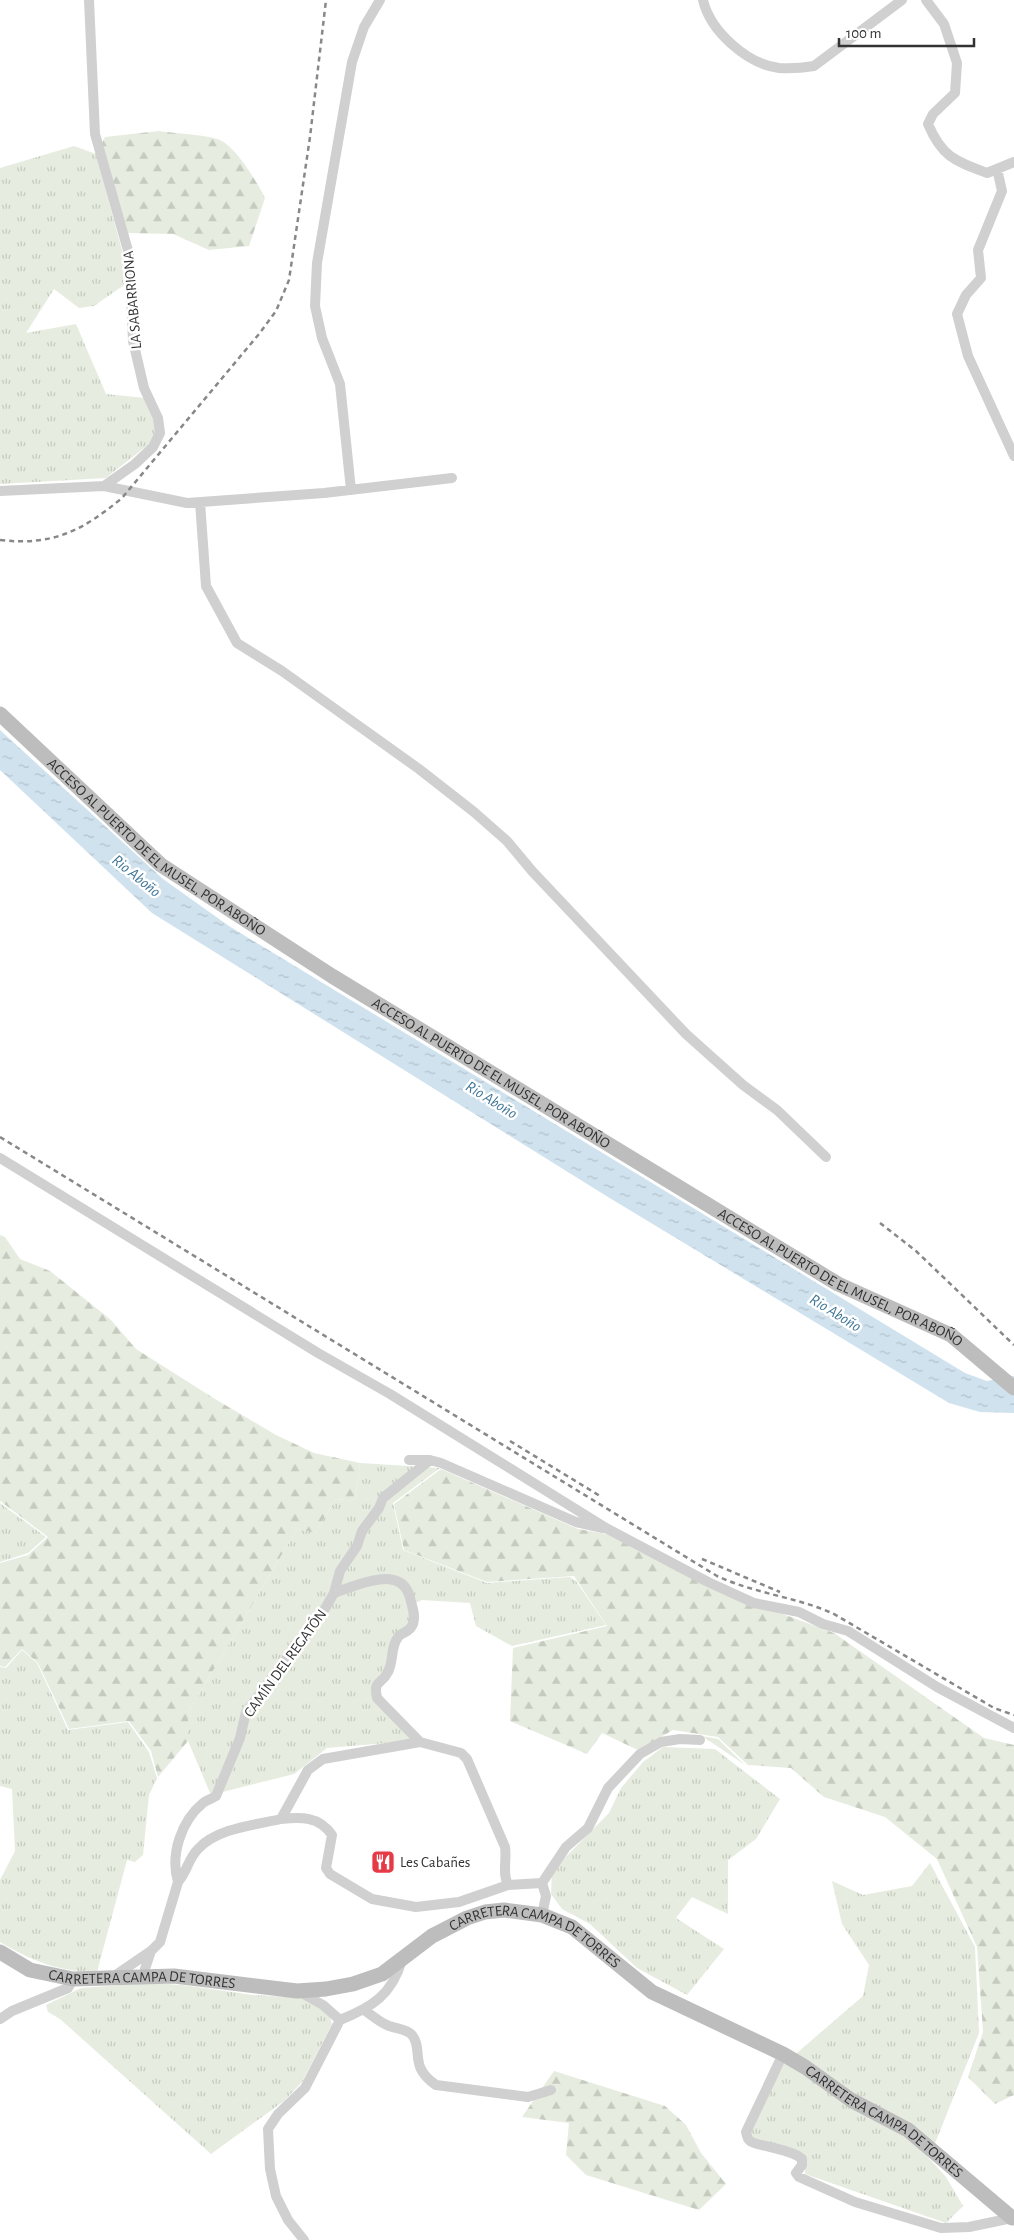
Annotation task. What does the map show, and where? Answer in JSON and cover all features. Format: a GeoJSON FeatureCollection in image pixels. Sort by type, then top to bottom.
{"type":"FeatureCollection","features":[{"type":"Feature","properties":{"kind":"street","name":"LA SABARRIONA"},"geometry":{"type":"LineString","coordinates":[[89,0],[95,134],[129,254],[133,340],[144,388],[158,418],[160,433],[153,447],[135,464],[104,486]]}},
{"type":"Feature","properties":{"kind":"street"},"geometry":{"type":"LineString","coordinates":[[352,490],[340,384],[322,338],[315,306],[317,263],[352,62],[364,27],[380,0]]}},
{"type":"Feature","properties":{"kind":"street"},"geometry":{"type":"LineString","coordinates":[[703,0],[705,12],[722,36],[728,41],[765,64],[797,68],[814,66],[902,0]]}},
{"type":"Feature","properties":{"kind":"street"},"geometry":{"type":"LineString","coordinates":[[926,0],[944,24],[957,62],[954,93],[933,114],[928,124],[937,145],[950,158],[987,173],[1014,162]]}},
{"type":"Feature","properties":{"kind":"street"},"geometry":{"type":"LineString","coordinates":[[998,169],[1002,191],[978,250],[981,278],[966,295],[957,314],[968,356],[1014,456]]}},
{"type":"Feature","properties":{"kind":"street"},"geometry":{"type":"LineString","coordinates":[[0,491],[104,486],[188,502],[200,502],[352,490],[452,478]]}},
{"type":"Feature","properties":{"kind":"street"},"geometry":{"type":"LineString","coordinates":[[200,502],[206,586],[237,643],[282,671],[419,769],[474,812],[507,841],[532,871],[686,1034],[742,1085],[778,1110],[826,1157]]}},
{"type":"Feature","properties":{"kind":"street","name":"ACCESO AL PUERTO DE EL MUSEL, POR ABOÑO"},"geometry":{"type":"LineString","coordinates":[[0,714],[161,865],[332,976],[838,1284],[951,1334],[1014,1388]]}},
{"type":"Feature","properties":{"kind":"street"},"geometry":{"type":"LineString","coordinates":[[0,1158],[284,1333],[390,1394],[606,1528],[754,1603],[799,1612],[823,1624],[848,1632],[937,1686],[1014,1728]]}},
{"type":"Feature","properties":{"kind":"street"},"geometry":{"type":"LineString","coordinates":[[409,1460],[430,1460],[450,1466],[576,1522],[606,1528]]}},
{"type":"Feature","properties":{"kind":"street","name":"CAMÍN DEL REGATÓN"},"geometry":{"type":"LineString","coordinates":[[178,1882],[175,1873],[182,1831],[203,1803],[216,1796],[240,1738],[246,1712],[292,1651],[308,1634],[334,1593],[340,1571],[357,1546],[368,1522],[379,1508],[383,1498],[430,1460]]}},
{"type":"Feature","properties":{"kind":"street"},"geometry":{"type":"LineString","coordinates":[[334,1593],[375,1579],[389,1579],[405,1586],[409,1591],[414,1617],[413,1624],[410,1631],[400,1636],[391,1656],[388,1674],[378,1682],[375,1688],[377,1698],[420,1742]]}},
{"type":"Feature","properties":{"kind":"street"},"geometry":{"type":"LineString","coordinates":[[542,1883],[566,1847],[588,1828],[608,1788],[640,1754],[661,1742],[680,1739],[700,1740]]}},
{"type":"Feature","properties":{"kind":"street"},"geometry":{"type":"LineString","coordinates":[[281,1819],[301,1780],[308,1770],[323,1759],[420,1742],[461,1753],[467,1759],[505,1847],[507,1860],[504,1878],[508,1884]]}},
{"type":"Feature","properties":{"kind":"street"},"geometry":{"type":"LineString","coordinates":[[113,1977],[151,1951],[160,1942],[178,1882],[184,1875],[194,1854],[210,1840],[228,1832],[281,1819],[305,1817],[314,1820],[328,1829],[332,1835],[326,1868],[330,1874],[372,1899],[416,1907],[436,1906],[459,1902],[508,1884],[542,1883]]}},
{"type":"Feature","properties":{"kind":"street"},"geometry":{"type":"LineString","coordinates":[[542,1883],[546,1896],[542,1915]]}},
{"type":"Feature","properties":{"kind":"street","name":"CARRETERA CAMPA DE TORRES"},"geometry":{"type":"LineString","coordinates":[[0,1952],[30,1970],[73,1980],[143,1975],[199,1978],[297,1991],[353,1984],[382,1974],[432,1936],[467,1918],[485,1912],[504,1910],[542,1915],[572,1927],[652,1992],[783,2054],[805,2067],[851,2100],[908,2130],[1013,2219]]}},
{"type":"Feature","properties":{"kind":"street"},"geometry":{"type":"LineString","coordinates":[[143,1975],[151,1951]]}},
{"type":"Feature","properties":{"kind":"street"},"geometry":{"type":"LineString","coordinates":[[304,2240],[288,2220],[276,2196],[270,2170],[268,2129],[278,2114],[305,2088],[340,2020],[364,2010],[382,1997],[392,1985],[403,1959]]}},
{"type":"Feature","properties":{"kind":"street"},"geometry":{"type":"LineString","coordinates":[[0,2020],[12,2011],[68,1988],[73,1980]]}},
{"type":"Feature","properties":{"kind":"street"},"geometry":{"type":"LineString","coordinates":[[297,1991],[323,2005],[340,2020]]}},
{"type":"Feature","properties":{"kind":"street"},"geometry":{"type":"LineString","coordinates":[[364,2010],[388,2026],[411,2033],[415,2040],[417,2062],[426,2078],[436,2085],[528,2097],[551,2090]]}},
{"type":"Feature","properties":{"kind":"street"},"geometry":{"type":"LineString","coordinates":[[783,2054],[746,2132],[748,2140],[753,2144],[771,2146],[797,2154],[802,2159],[802,2165],[796,2173],[799,2177],[855,2202],[942,2228],[969,2227],[1013,2219]]}},
{"type":"Feature","properties":{"kind":"green space"},"geometry":{"type":"Polygon","coordinates":[[[159,131],[217,139],[224,142],[238,155],[265,198],[249,246],[209,250],[173,234],[128,233],[102,143],[105,137],[159,131]]]}},
{"type":"Feature","properties":{"kind":"green space"},"geometry":{"type":"Polygon","coordinates":[[[74,146],[96,154],[123,254],[124,285],[94,306],[79,308],[54,289],[26,333],[76,324],[106,394],[145,398],[154,419],[156,434],[149,444],[106,478],[0,484],[0,168],[74,146]]]}},
{"type":"Feature","properties":{"kind":"green space"},"geometry":{"type":"Polygon","coordinates":[[[0,1235],[5,1237],[20,1259],[50,1271],[111,1320],[136,1349],[276,1435],[314,1453],[360,1463],[355,1501],[336,1499],[315,1533],[297,1529],[188,1713],[188,1741],[158,1777],[151,1751],[129,1721],[69,1729],[38,1663],[22,1649],[5,1667],[0,1666],[0,1563],[28,1555],[48,1537],[0,1501],[0,1235]]]}},
{"type":"Feature","properties":{"kind":"green space"},"geometry":{"type":"Polygon","coordinates":[[[360,1463],[440,1468],[393,1503],[403,1550],[487,1583],[570,1577],[576,1581],[606,1625],[512,1646],[476,1626],[470,1603],[422,1600],[409,1606],[409,1626],[392,1642],[386,1673],[373,1684],[412,1737],[411,1741],[327,1748],[294,1774],[211,1795],[188,1741],[188,1713],[297,1529],[315,1533],[336,1499],[355,1501],[360,1463]]]}},
{"type":"Feature","properties":{"kind":"green space"},"geometry":{"type":"Polygon","coordinates":[[[441,1469],[578,1529],[607,1534],[724,1592],[834,1633],[984,1738],[1014,1745],[1014,2095],[995,2104],[968,2077],[983,2032],[977,1947],[937,1859],[885,1817],[824,1797],[791,1768],[748,1765],[718,1737],[673,1730],[638,1750],[602,1733],[587,1754],[510,1721],[513,1648],[607,1626],[574,1576],[487,1582],[404,1550],[394,1504],[441,1469]]]}},
{"type":"Feature","properties":{"kind":"green space"},"geometry":{"type":"Polygon","coordinates":[[[0,1503],[46,1537],[28,1553],[0,1562],[0,1503]]]}},
{"type":"Feature","properties":{"kind":"green space"},"geometry":{"type":"Polygon","coordinates":[[[22,1650],[37,1663],[68,1730],[128,1722],[149,1752],[157,1778],[149,1795],[143,1855],[135,1862],[127,1860],[97,1972],[58,1968],[23,1955],[0,1942],[0,1880],[15,1851],[12,1789],[0,1786],[0,1667],[6,1668],[22,1650]]]}},
{"type":"Feature","properties":{"kind":"green space"},"geometry":{"type":"Polygon","coordinates":[[[702,1736],[718,1739],[745,1765],[702,1736]]]}},
{"type":"Feature","properties":{"kind":"green space"},"geometry":{"type":"Polygon","coordinates":[[[663,1747],[715,1749],[780,1799],[756,1839],[728,1860],[728,1914],[692,1897],[676,1918],[724,1949],[687,1995],[637,1968],[590,1924],[562,1909],[551,1894],[552,1871],[609,1813],[621,1788],[643,1762],[663,1747]]]}},
{"type":"Feature","properties":{"kind":"green space"},"geometry":{"type":"Polygon","coordinates":[[[930,1863],[975,1947],[979,2033],[936,2141],[927,2156],[946,2177],[963,2206],[946,2223],[805,2174],[805,2159],[754,2143],[749,2133],[783,2065],[863,1996],[869,1965],[842,1924],[832,1881],[863,1895],[912,1886],[930,1863]]]}},
{"type":"Feature","properties":{"kind":"green space"},"geometry":{"type":"Polygon","coordinates":[[[150,1983],[182,1985],[253,1995],[305,1998],[329,2014],[332,2024],[302,2082],[284,2101],[211,2154],[60,2019],[48,2012],[46,2005],[81,1988],[150,1983]]]}},
{"type":"Feature","properties":{"kind":"green space"},"geometry":{"type":"Polygon","coordinates":[[[554,2071],[665,2106],[686,2125],[701,2153],[726,2184],[699,2210],[586,2175],[566,2155],[569,2123],[522,2117],[554,2071]]]}},
{"type":"Feature","properties":{"kind":"water","name":"Rio Aboño"},"geometry":{"type":"Polygon","coordinates":[[[0,730],[163,879],[229,926],[965,1373],[987,1381],[1014,1376],[1014,1413],[980,1412],[949,1403],[608,1197],[152,913],[0,770],[0,730]]]}},
{"type":"Feature","properties":{"kind":"railway"},"geometry":{"type":"LineString","coordinates":[[0,540],[36,541],[66,534],[94,519],[122,498],[276,311],[289,280],[310,137],[326,0]]}},
{"type":"Feature","properties":{"kind":"railway"},"geometry":{"type":"LineString","coordinates":[[0,1137],[717,1576],[747,1587],[806,1603],[834,1614],[994,1708],[1014,1715]]}},
{"type":"Feature","properties":{"kind":"railway"},"geometry":{"type":"LineString","coordinates":[[880,1223],[916,1251],[1014,1345]]}},
{"type":"Feature","properties":{"kind":"railway"},"geometry":{"type":"LineString","coordinates":[[510,1441],[600,1496]]}},
{"type":"Feature","properties":{"kind":"railway"},"geometry":{"type":"LineString","coordinates":[[702,1559],[780,1592]]}},
{"type":"Feature","properties":{"kind":"place","name":"Les Cabañes"},"geometry":{"type":"Point","coordinates":[383,1862]}}]}
